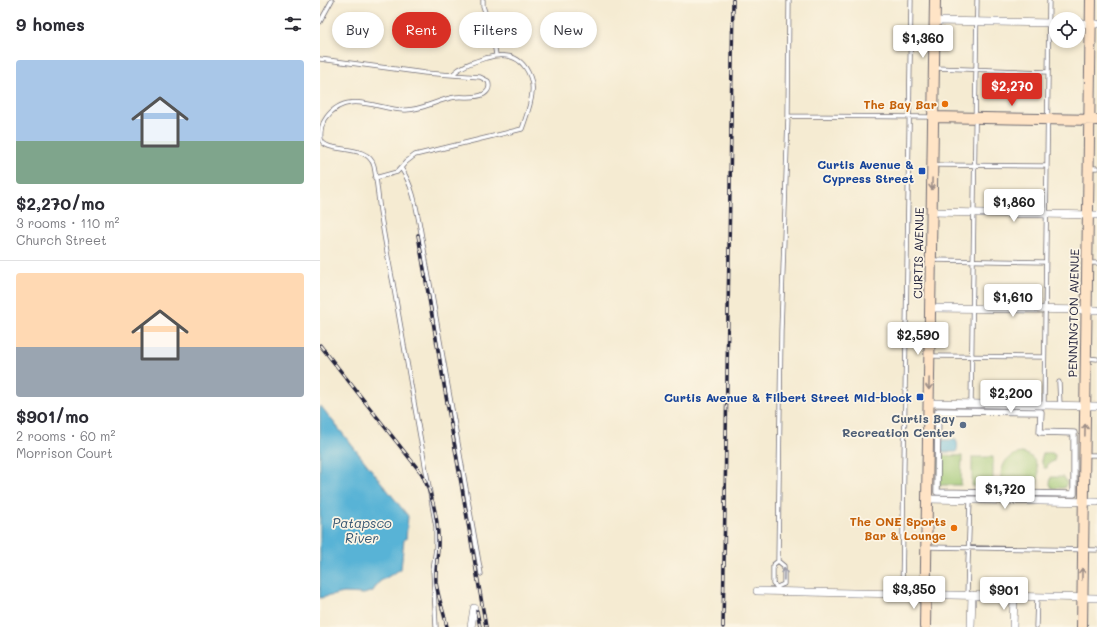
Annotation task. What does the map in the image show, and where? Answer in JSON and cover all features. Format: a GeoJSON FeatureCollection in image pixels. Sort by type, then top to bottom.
{"type":"FeatureCollection","features":[{"type":"Feature","properties":{"kind":"main road","name":"CURTIS AVENUE"},"geometry":{"type":"LineString","coordinates":[[925,627],[935,0]]}},
{"type":"Feature","properties":{"kind":"main road","name":"PENNINGTON AVENUE"},"geometry":{"type":"LineString","coordinates":[[1082,627],[1086,310],[1092,263],[1094,24],[1091,0]]}},
{"type":"Feature","properties":{"kind":"main road"},"geometry":{"type":"LineString","coordinates":[[933,117],[1093,120]]}},
{"type":"Feature","properties":{"kind":"street"},"geometry":{"type":"LineString","coordinates":[[934,21],[1049,23]]}},
{"type":"Feature","properties":{"kind":"street"},"geometry":{"type":"LineString","coordinates":[[932,212],[1092,215]]}},
{"type":"Feature","properties":{"kind":"street"},"geometry":{"type":"LineString","coordinates":[[930,308],[1097,310]]}},
{"type":"Feature","properties":{"kind":"street"},"geometry":{"type":"LineString","coordinates":[[928,403],[1097,406]]}},
{"type":"Feature","properties":{"kind":"street"},"geometry":{"type":"LineString","coordinates":[[938,411],[1041,412],[1040,432],[1074,433],[1074,494],[937,492],[938,411]]}},
{"type":"Feature","properties":{"kind":"street"},"geometry":{"type":"LineString","coordinates":[[927,499],[1097,502]]}},
{"type":"Feature","properties":{"kind":"street"},"geometry":{"type":"LineString","coordinates":[[757,591],[777,589],[902,594],[1097,598]]}},
{"type":"Feature","properties":{"kind":"street"},"geometry":{"type":"LineString","coordinates":[[970,595],[971,627]]}},
{"type":"Feature","properties":{"kind":"street"},"geometry":{"type":"LineString","coordinates":[[1013,627],[1014,596]]}},
{"type":"Feature","properties":{"kind":"street"},"geometry":{"type":"LineString","coordinates":[[471,627],[474,608]]}},
{"type":"Feature","properties":{"kind":"lane"},"geometry":{"type":"LineString","coordinates":[[320,22],[332,0]]}},
{"type":"Feature","properties":{"kind":"lane"},"geometry":{"type":"LineString","coordinates":[[483,0],[483,6],[493,36],[496,55]]}},
{"type":"Feature","properties":{"kind":"lane"},"geometry":{"type":"LineString","coordinates":[[778,561],[781,331],[788,116],[789,0]]}},
{"type":"Feature","properties":{"kind":"lane"},"geometry":{"type":"LineString","coordinates":[[902,594],[911,0]]}},
{"type":"Feature","properties":{"kind":"lane"},"geometry":{"type":"LineString","coordinates":[[971,404],[977,0]]}},
{"type":"Feature","properties":{"kind":"lane"},"geometry":{"type":"LineString","coordinates":[[1049,0],[1051,12]]}},
{"type":"Feature","properties":{"kind":"lane"},"geometry":{"type":"LineString","coordinates":[[1044,405],[1048,72],[1050,48]]}},
{"type":"Feature","properties":{"kind":"lane"},"geometry":{"type":"LineString","coordinates":[[376,178],[391,174],[401,168],[415,155],[522,129],[532,91],[530,76],[520,60],[513,56],[496,55],[465,65],[453,74]]}},
{"type":"Feature","properties":{"kind":"lane"},"geometry":{"type":"LineString","coordinates":[[320,58],[425,73],[480,77],[488,80],[489,90],[484,94],[476,97],[456,97],[414,110],[405,111],[360,102],[341,106],[327,116],[320,132],[323,143],[332,147],[356,150],[365,155],[374,165],[410,384],[436,527],[436,548],[433,570],[436,627]]}},
{"type":"Feature","properties":{"kind":"lane"},"geometry":{"type":"LineString","coordinates":[[934,68],[1048,72]]}},
{"type":"Feature","properties":{"kind":"lane"},"geometry":{"type":"LineString","coordinates":[[788,116],[933,117]]}},
{"type":"Feature","properties":{"kind":"lane"},"geometry":{"type":"LineString","coordinates":[[932,165],[1047,166]]}},
{"type":"Feature","properties":{"kind":"lane"},"geometry":{"type":"LineString","coordinates":[[401,168],[408,177],[412,189],[420,227],[481,574]]}},
{"type":"Feature","properties":{"kind":"lane"},"geometry":{"type":"LineString","coordinates":[[931,260],[1046,262]]}},
{"type":"Feature","properties":{"kind":"lane"},"geometry":{"type":"LineString","coordinates":[[929,356],[1044,357]]}},
{"type":"Feature","properties":{"kind":"lane"},"geometry":{"type":"LineString","coordinates":[[1086,358],[1097,359]]}},
{"type":"Feature","properties":{"kind":"lane"},"geometry":{"type":"LineString","coordinates":[[1059,382],[1060,405]]}},
{"type":"Feature","properties":{"kind":"lane"},"geometry":{"type":"LineString","coordinates":[[1084,455],[1097,455]]}},
{"type":"Feature","properties":{"kind":"lane"},"geometry":{"type":"LineString","coordinates":[[970,500],[968,548],[970,595]]}},
{"type":"Feature","properties":{"kind":"lane"},"geometry":{"type":"LineString","coordinates":[[926,547],[1097,550]]}},
{"type":"Feature","properties":{"kind":"lane"},"geometry":{"type":"LineString","coordinates":[[778,561],[784,566],[784,584],[777,589],[773,584],[773,565],[778,561]]}},
{"type":"Feature","properties":{"kind":"lane"},"geometry":{"type":"LineString","coordinates":[[1036,627],[1037,596]]}},
{"type":"Feature","properties":{"kind":"green space"},"geometry":{"type":"Polygon","coordinates":[[[1022,453],[1032,457],[1037,466],[1038,477],[1035,488],[1001,488],[1002,470],[1006,460],[1015,454],[1022,453]]]}},
{"type":"Feature","properties":{"kind":"green space"},"geometry":{"type":"Polygon","coordinates":[[[1043,453],[1052,453],[1055,455],[1054,461],[1048,464],[1047,468],[1044,468],[1041,460],[1043,453]]]}},
{"type":"Feature","properties":{"kind":"green space"},"geometry":{"type":"Polygon","coordinates":[[[938,455],[962,456],[961,485],[938,485],[938,455]]]}},
{"type":"Feature","properties":{"kind":"green space"},"geometry":{"type":"Polygon","coordinates":[[[972,457],[993,457],[993,486],[972,486],[972,457]]]}},
{"type":"Feature","properties":{"kind":"green space"},"geometry":{"type":"Polygon","coordinates":[[[1051,477],[1064,477],[1067,483],[1064,488],[1052,488],[1050,484],[1051,477]]]}},
{"type":"Feature","properties":{"kind":"water","name":"Patapsco River"},"geometry":{"type":"Polygon","coordinates":[[[320,405],[408,516],[401,569],[379,582],[373,591],[364,594],[344,593],[320,598],[320,405]]]}},
{"type":"Feature","properties":{"kind":"water"},"geometry":{"type":"Polygon","coordinates":[[[943,440],[956,440],[958,446],[956,452],[943,452],[941,450],[941,442],[943,440]]]}},
{"type":"Feature","properties":{"kind":"railway"},"geometry":{"type":"LineString","coordinates":[[723,627],[733,0]]}},
{"type":"Feature","properties":{"kind":"railway"},"geometry":{"type":"LineString","coordinates":[[418,235],[486,627]]}},
{"type":"Feature","properties":{"kind":"railway"},"geometry":{"type":"LineString","coordinates":[[320,345],[422,474],[432,500],[436,517],[438,535],[436,582],[447,627]]}},
{"type":"Feature","properties":{"kind":"railway"},"geometry":{"type":"LineString","coordinates":[[477,611],[480,627]]}},
{"type":"Feature","properties":{"kind":"place","name":"The Bay Bar"},"geometry":{"type":"Point","coordinates":[945,104]}},
{"type":"Feature","properties":{"kind":"place","name":"Curtis Avenue & Cypress Street"},"geometry":{"type":"Point","coordinates":[922,171]}},
{"type":"Feature","properties":{"kind":"place","name":"Curtis Avenue & Filbert Street Mid-block"},"geometry":{"type":"Point","coordinates":[920,397]}},
{"type":"Feature","properties":{"kind":"place","name":"Curtis Bay Recreation Center"},"geometry":{"type":"Point","coordinates":[963,425]}},
{"type":"Feature","properties":{"kind":"place","name":"The ONE Sports Bar & Lounge"},"geometry":{"type":"Point","coordinates":[954,528]}}]}
